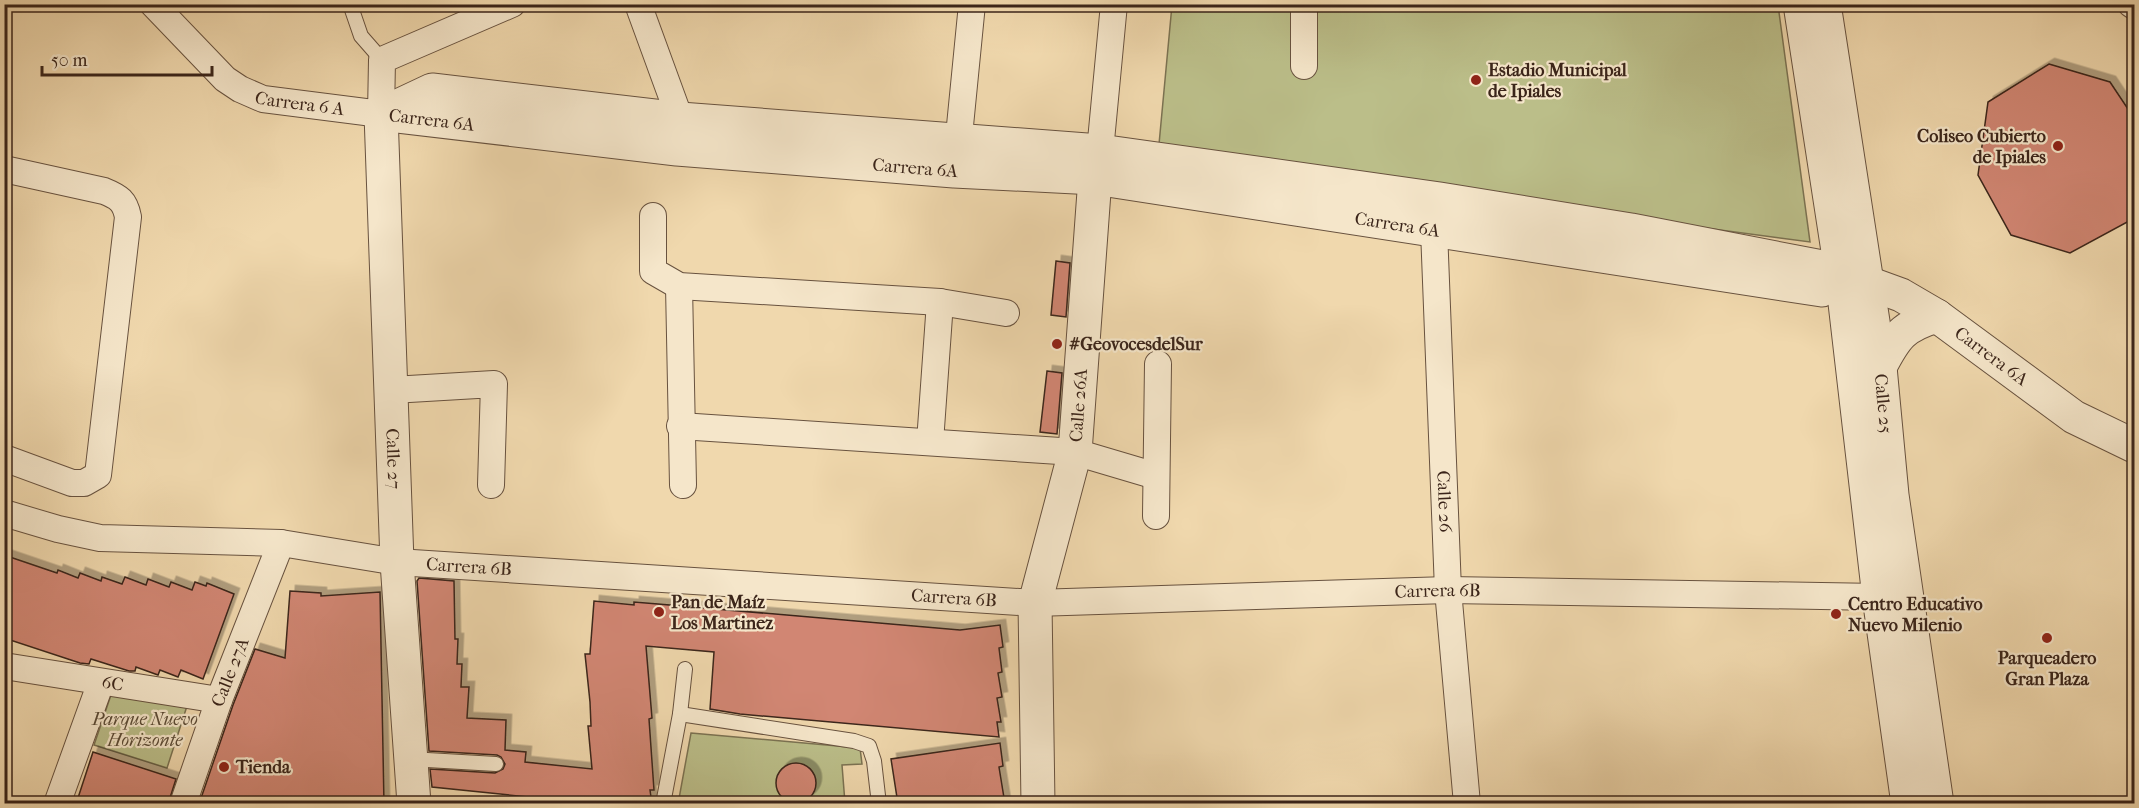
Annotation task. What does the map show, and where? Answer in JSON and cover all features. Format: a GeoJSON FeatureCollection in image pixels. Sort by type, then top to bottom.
{"type":"FeatureCollection","features":[{"type":"Feature","properties":{"kind":"street","name":"Carrera 6 A"},"geometry":{"type":"LineString","coordinates":[[153,4],[225,79],[240,88],[263,99],[381,114]]}},
{"type":"Feature","properties":{"kind":"street"},"geometry":{"type":"LineString","coordinates":[[381,114],[382,60],[512,4]]}},
{"type":"Feature","properties":{"kind":"street"},"geometry":{"type":"LineString","coordinates":[[639,4],[679,134]]}},
{"type":"Feature","properties":{"kind":"street"},"geometry":{"type":"LineString","coordinates":[[957,156],[972,4]]}},
{"type":"Feature","properties":{"kind":"street","name":"Calle 26A"},"geometry":{"type":"LineString","coordinates":[[1038,804],[1035,603],[1075,452],[1098,165],[1114,4]]}},
{"type":"Feature","properties":{"kind":"street"},"geometry":{"type":"LineString","coordinates":[[1304,4],[1304,66]]}},
{"type":"Feature","properties":{"kind":"street","name":"Calle 25"},"geometry":{"type":"LineString","coordinates":[[1800,4],[1855,280],[1880,367],[1892,495],[1893,596],[1937,804]]}},
{"type":"Feature","properties":{"kind":"street","name":"Calle 25"},"geometry":{"type":"LineString","coordinates":[[1824,4],[1893,596],[1908,804]]}},
{"type":"Feature","properties":{"kind":"street","name":"Carrera 6A"},"geometry":{"type":"LineString","coordinates":[[381,114],[1098,165],[1437,214],[1822,290],[1855,280],[1901,295],[1937,316],[2074,417],[2134,446]]}},
{"type":"Feature","properties":{"kind":"street","name":"Calle 27"},"geometry":{"type":"LineString","coordinates":[[381,114],[397,562],[414,804]]}},
{"type":"Feature","properties":{"kind":"street"},"geometry":{"type":"LineString","coordinates":[[4,169],[104,191],[120,197],[126,206],[128,217],[98,476],[84,483],[72,483],[4,458]]}},
{"type":"Feature","properties":{"kind":"street","name":"Calle 26"},"geometry":{"type":"LineString","coordinates":[[1437,214],[1448,590],[1467,804]]}},
{"type":"Feature","properties":{"kind":"street"},"geometry":{"type":"LineString","coordinates":[[653,216],[652,271],[680,286],[940,302],[1005,313]]}},
{"type":"Feature","properties":{"kind":"street"},"geometry":{"type":"LineString","coordinates":[[680,286],[682,485]]}},
{"type":"Feature","properties":{"kind":"street"},"geometry":{"type":"LineString","coordinates":[[930,442],[940,302]]}},
{"type":"Feature","properties":{"kind":"street"},"geometry":{"type":"LineString","coordinates":[[1880,367],[1890,348],[1902,333],[1918,322],[1937,316]]}},
{"type":"Feature","properties":{"kind":"street"},"geometry":{"type":"LineString","coordinates":[[1156,516],[1158,364]]}},
{"type":"Feature","properties":{"kind":"street"},"geometry":{"type":"LineString","coordinates":[[392,390],[494,384],[491,485]]}},
{"type":"Feature","properties":{"kind":"street"},"geometry":{"type":"LineString","coordinates":[[680,426],[1075,452],[1156,476]]}},
{"type":"Feature","properties":{"kind":"street","name":"Carrera 6B"},"geometry":{"type":"LineString","coordinates":[[4,513],[57,530],[100,538],[281,543],[397,562],[1035,603],[1448,590],[1893,596]]}},
{"type":"Feature","properties":{"kind":"street","name":"Calle 27A"},"geometry":{"type":"LineString","coordinates":[[183,804],[219,700],[281,543]]}},
{"type":"Feature","properties":{"kind":"street","name":"6C"},"geometry":{"type":"LineString","coordinates":[[4,666],[219,700]]}},
{"type":"Feature","properties":{"kind":"street"},"geometry":{"type":"LineString","coordinates":[[57,804],[101,682]]}},
{"type":"Feature","properties":{"kind":"lane"},"geometry":{"type":"LineString","coordinates":[[350,4],[361,36],[382,60]]}},
{"type":"Feature","properties":{"kind":"lane"},"geometry":{"type":"LineString","coordinates":[[663,804],[680,714],[685,669]]}},
{"type":"Feature","properties":{"kind":"lane"},"geometry":{"type":"LineString","coordinates":[[680,714],[854,741],[869,746],[879,804]]}},
{"type":"Feature","properties":{"kind":"lane"},"geometry":{"type":"LineString","coordinates":[[410,759],[496,764]]}},
{"type":"Feature","properties":{"kind":"green space","name":"Estadio Municipal de Ipiales"},"geometry":{"type":"Polygon","coordinates":[[[1172,5],[1778,5],[1810,242],[1158,155],[1172,5]]]}},
{"type":"Feature","properties":{"kind":"green space","name":"Parque Nuevo Horizonte"},"geometry":{"type":"Polygon","coordinates":[[[112,692],[187,706],[167,768],[94,745],[112,692]]]}},
{"type":"Feature","properties":{"kind":"green space"},"geometry":{"type":"Polygon","coordinates":[[[691,733],[860,748],[862,764],[842,765],[845,803],[678,804],[691,733]]]}},
{"type":"Feature","properties":{"kind":"building","name":"Coliseo Cubierto de Ipiales"},"geometry":{"type":"Polygon","coordinates":[[[2049,64],[2110,82],[2134,118],[2134,203],[2131,220],[2070,253],[2011,235],[1978,175],[1988,102],[2049,64]]]}},
{"type":"Feature","properties":{"kind":"building"},"geometry":{"type":"Polygon","coordinates":[[[1056,261],[1070,263],[1066,317],[1051,315],[1056,261]]]}},
{"type":"Feature","properties":{"kind":"building"},"geometry":{"type":"Polygon","coordinates":[[[1047,371],[1062,373],[1057,434],[1040,432],[1047,371]]]}},
{"type":"Feature","properties":{"kind":"building"},"geometry":{"type":"Polygon","coordinates":[[[4,555],[78,578],[80,573],[101,581],[102,577],[122,584],[125,577],[146,585],[148,579],[169,587],[171,582],[192,590],[195,582],[206,586],[207,583],[234,594],[203,679],[181,670],[178,677],[160,670],[158,675],[136,667],[135,671],[129,671],[91,659],[89,664],[80,663],[4,638],[4,555]]]}},
{"type":"Feature","properties":{"kind":"building"},"geometry":{"type":"Polygon","coordinates":[[[419,578],[454,581],[455,639],[458,639],[457,664],[462,664],[461,687],[469,687],[467,718],[506,720],[505,750],[526,752],[525,762],[592,769],[588,726],[591,726],[590,702],[585,654],[590,654],[594,601],[634,605],[634,602],[960,630],[1000,625],[1003,647],[999,648],[1002,672],[998,673],[1002,697],[997,698],[1001,722],[997,722],[999,737],[740,714],[710,709],[714,652],[646,646],[652,718],[649,719],[654,790],[650,790],[652,804],[596,804],[432,787],[430,769],[495,773],[503,769],[505,764],[497,755],[429,751],[417,581],[419,578]]]}},
{"type":"Feature","properties":{"kind":"building"},"geometry":{"type":"Polygon","coordinates":[[[290,591],[321,593],[321,596],[380,592],[384,804],[199,804],[255,649],[285,658],[290,591]]]}},
{"type":"Feature","properties":{"kind":"building"},"geometry":{"type":"Polygon","coordinates":[[[1000,743],[1003,766],[999,767],[1005,804],[898,804],[891,759],[1000,743]]]}},
{"type":"Feature","properties":{"kind":"building"},"geometry":{"type":"Polygon","coordinates":[[[93,752],[176,779],[168,804],[76,804],[93,752]]]}},
{"type":"Feature","properties":{"kind":"building"},"geometry":{"type":"Polygon","coordinates":[[[796,763],[810,769],[816,783],[810,797],[796,803],[782,797],[776,783],[782,769],[796,763]]]}},
{"type":"Feature","properties":{"kind":"place","name":"Estadio Municipal de Ipiales"},"geometry":{"type":"Point","coordinates":[1476,80]}},
{"type":"Feature","properties":{"kind":"place","name":"Coliseo Cubierto de Ipiales"},"geometry":{"type":"Point","coordinates":[2058,146]}},
{"type":"Feature","properties":{"kind":"place","name":"#GeovocesdelSur"},"geometry":{"type":"Point","coordinates":[1057,344]}},
{"type":"Feature","properties":{"kind":"place","name":"Pan de Maíz Los Martinez"},"geometry":{"type":"Point","coordinates":[659,612]}},
{"type":"Feature","properties":{"kind":"place","name":"Centro Educativo Nuevo Milenio"},"geometry":{"type":"Point","coordinates":[1836,614]}},
{"type":"Feature","properties":{"kind":"place","name":"Parqueadero Gran Plaza"},"geometry":{"type":"Point","coordinates":[2047,638]}},
{"type":"Feature","properties":{"kind":"place","name":"Tienda"},"geometry":{"type":"Point","coordinates":[224,767]}}]}
